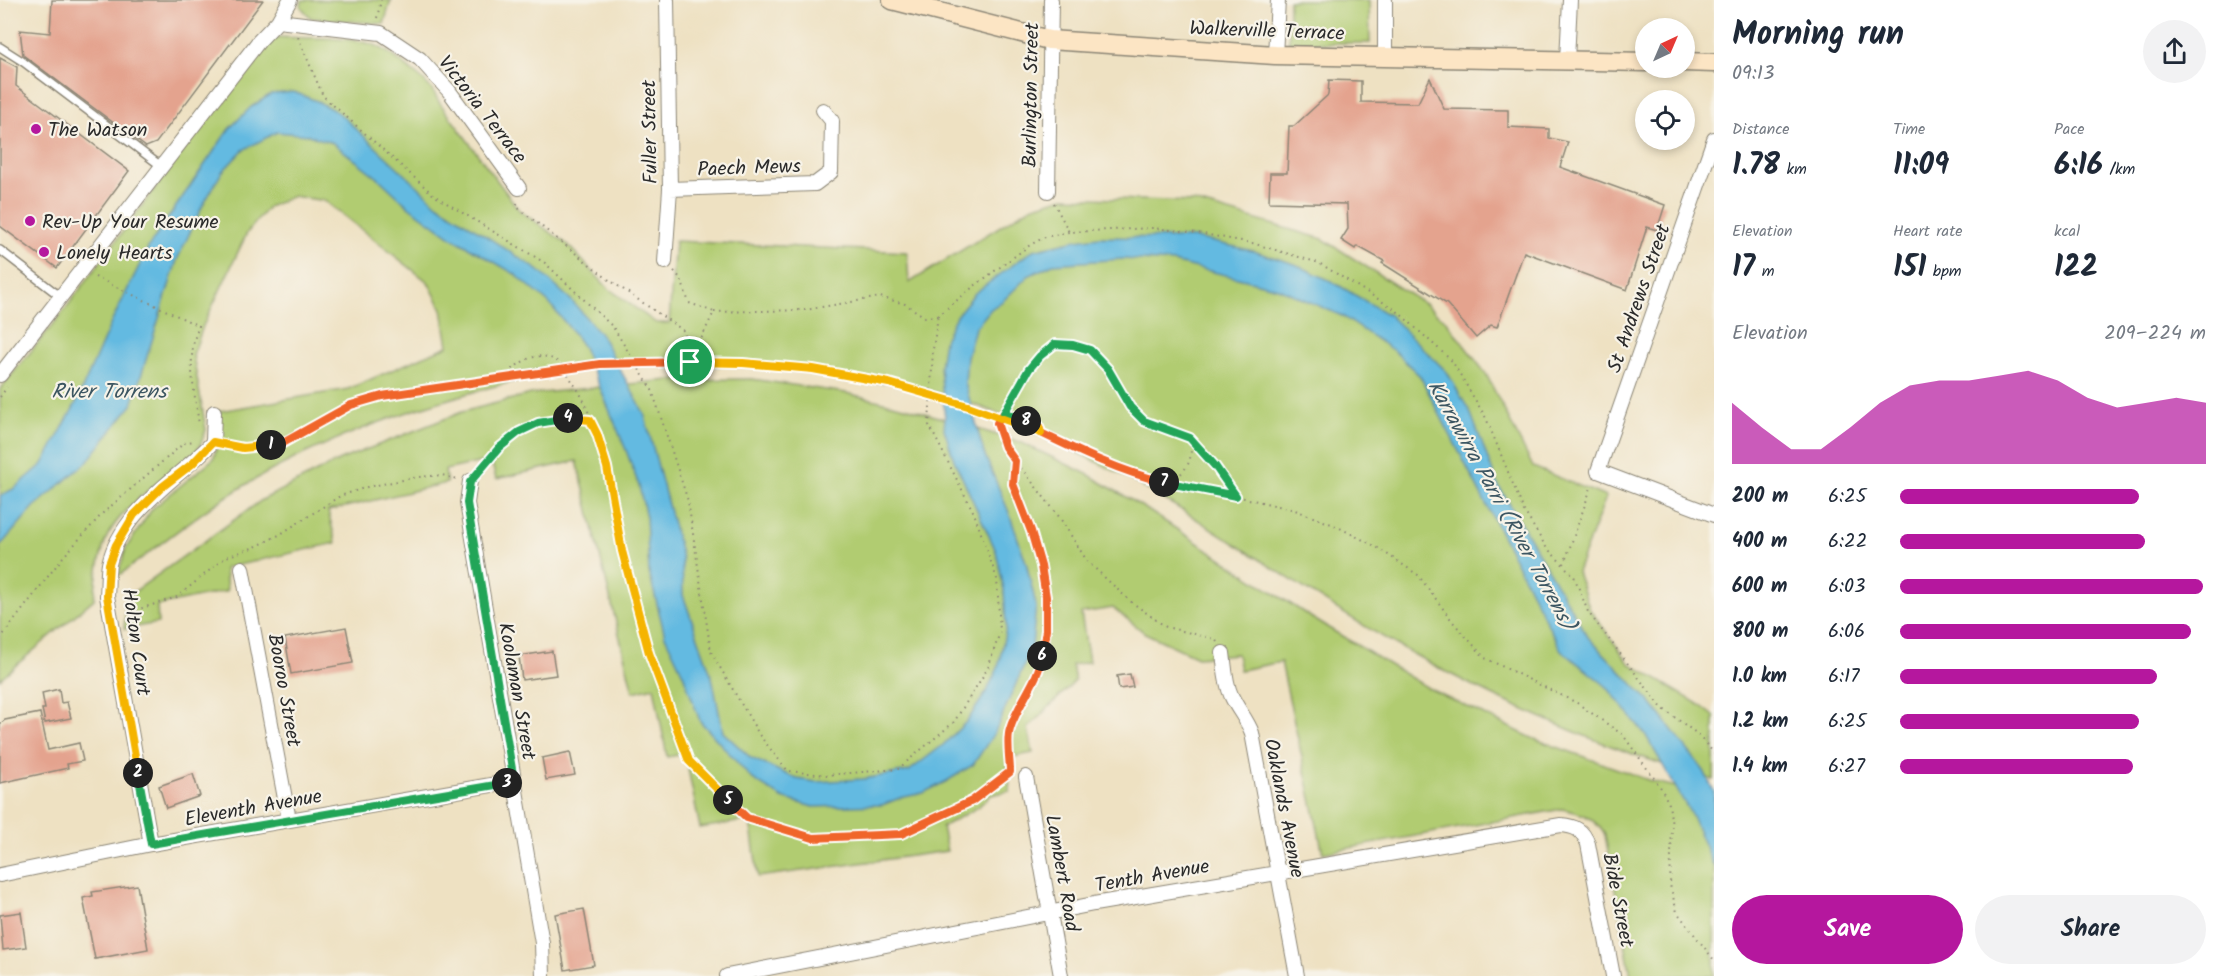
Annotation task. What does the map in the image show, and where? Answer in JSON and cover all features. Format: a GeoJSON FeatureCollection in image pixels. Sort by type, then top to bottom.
{"type":"FeatureCollection","features":[{"type":"Feature","properties":{"kind":"street"},"geometry":{"type":"LineString","coordinates":[[0,375],[259,41],[285,21],[290,0]]}},
{"type":"Feature","properties":{"kind":"street","name":"Fuller Street"},"geometry":{"type":"LineString","coordinates":[[665,262],[670,189],[667,0]]}},
{"type":"Feature","properties":{"kind":"street","name":"Walkerville Terrace"},"geometry":{"type":"LineString","coordinates":[[892,0],[1049,40],[1275,55],[1635,62]]}},
{"type":"Feature","properties":{"kind":"street","name":"Burlington Street"},"geometry":{"type":"LineString","coordinates":[[1048,191],[1051,0]]}},
{"type":"Feature","properties":{"kind":"street"},"geometry":{"type":"LineString","coordinates":[[1275,55],[1278,0]]}},
{"type":"Feature","properties":{"kind":"street"},"geometry":{"type":"LineString","coordinates":[[1385,0],[1385,57]]}},
{"type":"Feature","properties":{"kind":"street"},"geometry":{"type":"LineString","coordinates":[[1567,60],[1570,0]]}},
{"type":"Feature","properties":{"kind":"street","name":"Victoria Terrace"},"geometry":{"type":"LineString","coordinates":[[285,21],[381,33],[420,59],[449,91],[519,188]]}},
{"type":"Feature","properties":{"kind":"street"},"geometry":{"type":"LineString","coordinates":[[1695,62],[1714,63]]}},
{"type":"Feature","properties":{"kind":"street","name":"Paech Mews"},"geometry":{"type":"LineString","coordinates":[[670,189],[815,184],[831,172],[832,121],[823,110]]}},
{"type":"Feature","properties":{"kind":"street","name":"St Andrews Street"},"geometry":{"type":"LineString","coordinates":[[1714,139],[1598,471],[1714,515]]}},
{"type":"Feature","properties":{"kind":"street"},"geometry":{"type":"LineString","coordinates":[[213,442],[214,412]]}},
{"type":"Feature","properties":{"kind":"street","name":"Holton Court"},"geometry":{"type":"LineString","coordinates":[[151,844],[107,596],[109,564],[116,545],[134,515],[162,487],[192,464],[213,442]]}},
{"type":"Feature","properties":{"kind":"street","name":"Koolaman Street"},"geometry":{"type":"LineString","coordinates":[[470,482],[467,503],[542,943],[543,976]]}},
{"type":"Feature","properties":{"kind":"street","name":"Booroo Street"},"geometry":{"type":"LineString","coordinates":[[242,568],[289,820]]}},
{"type":"Feature","properties":{"kind":"street","name":"Oaklands Avenue"},"geometry":{"type":"LineString","coordinates":[[1223,653],[1231,695],[1252,733],[1297,976]]}},
{"type":"Feature","properties":{"kind":"street","name":"Lambert Road"},"geometry":{"type":"LineString","coordinates":[[1026,777],[1061,976]]}},
{"type":"Feature","properties":{"kind":"street","name":"Eleventh Avenue"},"geometry":{"type":"LineString","coordinates":[[0,875],[151,844],[514,781]]}},
{"type":"Feature","properties":{"kind":"street","name":"Tenth Avenue"},"geometry":{"type":"LineString","coordinates":[[727,976],[1050,913],[1561,825],[1575,827],[1582,832]]}},
{"type":"Feature","properties":{"kind":"street","name":"Bide Street"},"geometry":{"type":"LineString","coordinates":[[1582,832],[1589,849],[1613,976]]}},
{"type":"Feature","properties":{"kind":"street","name":"Koolaman Street"},"geometry":{"type":"LineString","coordinates":[[542,943],[553,976]]}},
{"type":"Feature","properties":{"kind":"lane"},"geometry":{"type":"LineString","coordinates":[[0,46],[161,166]]}},
{"type":"Feature","properties":{"kind":"lane"},"geometry":{"type":"LineString","coordinates":[[0,250],[61,297]]}},
{"type":"Feature","properties":{"kind":"path"},"geometry":{"type":"LineString","coordinates":[[374,32],[381,0]]}},
{"type":"Feature","properties":{"kind":"path"},"geometry":{"type":"LineString","coordinates":[[285,21],[323,96],[435,196],[545,263],[613,327],[652,390],[688,501],[711,652],[760,736],[788,771],[826,775],[898,769],[954,722],[988,668],[1000,632],[998,579],[974,513],[929,425],[933,350],[938,316]]}},
{"type":"Feature","properties":{"kind":"path"},"geometry":{"type":"LineString","coordinates":[[519,188],[517,207],[608,279],[684,331],[690,362]]}},
{"type":"Feature","properties":{"kind":"path"},"geometry":{"type":"LineString","coordinates":[[1048,191],[1069,232]]}},
{"type":"Feature","properties":{"kind":"path"},"geometry":{"type":"LineString","coordinates":[[665,262],[681,279],[689,303],[714,312],[805,310],[880,297],[905,304],[925,317],[938,316],[1030,245],[1045,237],[1069,232],[1153,228],[1198,233],[1252,243],[1319,263],[1396,310],[1452,361],[1486,418],[1524,511],[1546,547],[1574,576],[1588,612],[1662,708],[1696,733],[1714,753]]}},
{"type":"Feature","properties":{"kind":"path"},"geometry":{"type":"LineString","coordinates":[[93,275],[199,326],[190,358],[199,427]]}},
{"type":"Feature","properties":{"kind":"path"},"geometry":{"type":"LineString","coordinates":[[690,362],[714,312]]}},
{"type":"Feature","properties":{"kind":"path"},"geometry":{"type":"LineString","coordinates":[[1223,653],[1215,639],[1166,627],[1130,601],[1088,561],[1060,518],[1005,447],[997,423],[1029,369],[1055,344],[1073,345],[1090,350],[1108,369],[1130,407],[1144,421],[1190,438],[1215,466],[1236,496]]}},
{"type":"Feature","properties":{"kind":"path"},"geometry":{"type":"LineString","coordinates":[[504,378],[526,358],[542,358],[560,364],[580,393],[597,434],[607,467],[622,551],[649,653],[689,761],[747,818],[813,838],[901,834],[972,801],[1010,772]]}},
{"type":"Feature","properties":{"kind":"path"},"geometry":{"type":"LineString","coordinates":[[0,639],[63,557],[103,513],[184,443],[196,440],[243,448],[283,443],[351,405],[382,396],[600,364],[743,363],[813,369],[889,383],[968,406],[1032,429],[1127,470],[1171,483],[1295,510],[1334,525],[1375,546],[1418,575],[1453,622],[1485,658],[1576,703],[1623,735],[1661,788],[1669,804],[1672,826],[1670,885],[1677,912],[1714,960]]}},
{"type":"Feature","properties":{"kind":"path"},"geometry":{"type":"LineString","coordinates":[[1004,413],[1038,424],[1041,433]]}},
{"type":"Feature","properties":{"kind":"path"},"geometry":{"type":"LineString","coordinates":[[117,654],[129,642],[133,611],[177,597],[226,557],[255,547],[279,535],[340,496],[367,487],[418,477],[442,475],[470,482],[499,448],[519,432],[538,423],[570,417],[590,420]]}},
{"type":"Feature","properties":{"kind":"path"},"geometry":{"type":"LineString","coordinates":[[1171,483],[1189,464],[1192,452],[1190,438]]}},
{"type":"Feature","properties":{"kind":"path"},"geometry":{"type":"LineString","coordinates":[[1010,772],[1009,732],[1020,704],[1041,664],[1046,608],[1041,566],[1031,531],[1013,484],[1015,461]]}},
{"type":"Feature","properties":{"kind":"path"},"geometry":{"type":"LineString","coordinates":[[1564,564],[1591,488]]}},
{"type":"Feature","properties":{"kind":"path"},"geometry":{"type":"LineString","coordinates":[[1010,772],[1026,777]]}},
{"type":"Feature","properties":{"kind":"green space"},"geometry":{"type":"Polygon","coordinates":[[[302,0],[391,0],[384,24],[311,18],[301,7],[302,0]]]}},
{"type":"Feature","properties":{"kind":"green space"},"geometry":{"type":"Polygon","coordinates":[[[1289,0],[1369,0],[1370,43],[1289,43],[1289,0]]]}},
{"type":"Feature","properties":{"kind":"green space"},"geometry":{"type":"Polygon","coordinates":[[[272,37],[352,40],[374,45],[394,56],[431,89],[519,210],[567,244],[608,288],[656,323],[669,323],[675,241],[907,252],[909,283],[1031,207],[1064,197],[1194,202],[1323,239],[1425,304],[1446,321],[1486,374],[1533,467],[1606,497],[1577,572],[1590,610],[1629,663],[1700,705],[1714,716],[1714,780],[1632,754],[1512,705],[1397,645],[1165,500],[1107,467],[1033,432],[1034,427],[973,404],[884,377],[883,383],[760,365],[665,366],[666,359],[591,362],[517,373],[519,380],[448,399],[379,422],[279,466],[213,505],[117,577],[126,548],[152,509],[213,459],[220,437],[214,412],[348,389],[448,346],[442,309],[428,282],[325,201],[293,196],[268,207],[247,233],[203,326],[193,355],[206,430],[200,446],[193,455],[132,505],[112,528],[101,554],[94,599],[0,679],[0,389],[60,316],[231,86],[272,37]]]}},
{"type":"Feature","properties":{"kind":"green space"},"geometry":{"type":"Polygon","coordinates":[[[752,379],[846,393],[909,408],[1020,442],[1089,475],[1146,509],[1312,618],[1428,688],[1532,738],[1651,781],[1714,796],[1714,976],[1631,976],[1605,835],[1592,820],[1576,812],[1562,809],[1323,853],[1281,662],[1240,670],[1237,654],[1197,657],[1145,633],[1113,608],[1081,613],[1089,662],[1072,665],[1075,681],[1028,728],[1033,753],[1007,758],[1010,791],[991,795],[977,808],[942,827],[947,851],[758,877],[750,820],[700,828],[685,754],[667,757],[654,687],[633,692],[577,461],[496,479],[491,460],[445,470],[447,483],[328,511],[336,543],[225,568],[227,591],[157,606],[158,623],[124,629],[127,597],[262,500],[340,460],[462,412],[531,394],[670,380],[752,379]]]}},
{"type":"Feature","properties":{"kind":"water","name":"River Torrens"},"geometry":{"type":"Polygon","coordinates":[[[294,92],[339,113],[437,204],[538,270],[572,301],[601,335],[644,413],[682,558],[683,595],[712,677],[723,732],[751,758],[797,779],[816,782],[863,779],[909,771],[943,745],[968,720],[998,668],[1006,628],[1004,590],[996,551],[954,460],[944,429],[940,367],[944,340],[956,316],[975,293],[1033,250],[1099,237],[1196,238],[1253,251],[1295,264],[1333,282],[1389,315],[1447,372],[1471,414],[1497,483],[1587,636],[1652,704],[1704,771],[1714,792],[1714,868],[1692,816],[1645,734],[1606,686],[1561,650],[1420,376],[1394,351],[1342,316],[1278,288],[1173,262],[1123,259],[1053,264],[1028,276],[1004,300],[991,309],[975,328],[967,357],[965,383],[984,453],[1008,510],[1026,562],[1036,605],[1032,647],[995,732],[973,765],[923,793],[882,805],[813,807],[782,798],[751,778],[700,721],[683,674],[665,636],[649,572],[646,517],[639,486],[583,347],[549,303],[515,274],[451,237],[408,206],[378,178],[333,143],[308,135],[277,132],[243,150],[222,172],[202,207],[177,260],[132,405],[86,463],[34,507],[0,546],[0,496],[15,488],[43,464],[76,403],[111,323],[149,246],[229,129],[251,107],[271,94],[294,92]]]}},
{"type":"Feature","properties":{"kind":"building"},"geometry":{"type":"Polygon","coordinates":[[[52,0],[263,0],[156,143],[146,147],[23,55],[20,30],[50,33],[52,0]]]}},
{"type":"Feature","properties":{"kind":"building","name":"The Watson"},"geometry":{"type":"Polygon","coordinates":[[[0,58],[17,67],[16,86],[129,171],[57,268],[0,226],[0,58]]]}},
{"type":"Feature","properties":{"kind":"building"},"geometry":{"type":"Polygon","coordinates":[[[1430,78],[1444,109],[1508,110],[1508,127],[1549,129],[1549,138],[1568,142],[1560,167],[1665,205],[1657,230],[1647,227],[1627,290],[1524,252],[1497,327],[1491,325],[1476,338],[1447,304],[1382,263],[1384,261],[1357,246],[1355,249],[1341,240],[1348,229],[1347,204],[1269,202],[1270,173],[1287,173],[1289,126],[1294,126],[1328,95],[1329,80],[1361,81],[1361,102],[1418,103],[1430,78]]]}},
{"type":"Feature","properties":{"kind":"building"},"geometry":{"type":"Polygon","coordinates":[[[346,627],[353,663],[291,674],[285,638],[346,627]]]}},
{"type":"Feature","properties":{"kind":"building"},"geometry":{"type":"Polygon","coordinates":[[[552,651],[556,675],[522,680],[519,656],[552,651]]]}},
{"type":"Feature","properties":{"kind":"building"},"geometry":{"type":"Polygon","coordinates":[[[1130,674],[1133,687],[1119,689],[1117,676],[1130,674]]]}},
{"type":"Feature","properties":{"kind":"building"},"geometry":{"type":"Polygon","coordinates":[[[59,689],[61,703],[67,702],[71,718],[45,723],[42,693],[59,689]]]}},
{"type":"Feature","properties":{"kind":"building"},"geometry":{"type":"Polygon","coordinates":[[[40,713],[48,750],[79,743],[83,761],[67,764],[68,768],[0,783],[0,724],[5,720],[40,713]]]}},
{"type":"Feature","properties":{"kind":"building"},"geometry":{"type":"Polygon","coordinates":[[[570,752],[575,775],[546,780],[542,758],[570,752]]]}},
{"type":"Feature","properties":{"kind":"building"},"geometry":{"type":"Polygon","coordinates":[[[193,774],[200,796],[166,808],[159,786],[193,774]]]}},
{"type":"Feature","properties":{"kind":"building"},"geometry":{"type":"Polygon","coordinates":[[[137,885],[148,949],[95,959],[83,898],[93,896],[92,892],[137,885]]]}},
{"type":"Feature","properties":{"kind":"building"},"geometry":{"type":"Polygon","coordinates":[[[584,909],[594,965],[565,970],[555,914],[584,909]]]}},
{"type":"Feature","properties":{"kind":"building"},"geometry":{"type":"Polygon","coordinates":[[[21,912],[26,947],[3,950],[0,915],[21,912]]]}},
{"type":"Feature","properties":{"kind":"place","name":"The Watson"},"geometry":{"type":"Point","coordinates":[36,129]}},
{"type":"Feature","properties":{"kind":"place","name":"Rev-Up Your Resume"},"geometry":{"type":"Point","coordinates":[30,221]}},
{"type":"Feature","properties":{"kind":"place","name":"Lonely Hearts"},"geometry":{"type":"Point","coordinates":[44,252]}},
{"type":"Feature","properties":{"kind":"route"},"geometry":{"type":"LineString","coordinates":[[690,362],[600,364],[382,396],[351,405],[283,443],[243,448],[213,442],[192,464],[162,487],[134,515],[116,545],[109,564],[107,596],[151,844],[514,781],[467,503],[470,482],[499,448],[519,432],[538,423],[570,417],[590,420],[597,434],[607,467],[622,551],[649,653],[689,761],[747,818],[813,838],[901,834],[972,801],[1010,772],[1009,732],[1020,704],[1041,664],[1046,630],[1046,597],[1041,566],[1031,531],[1013,484],[1015,461],[1005,447],[997,423],[1004,413],[1038,424],[1041,433],[1054,440],[1127,470],[1162,482],[1236,496],[1215,466],[1190,438],[1144,421],[1130,407],[1108,369],[1090,350],[1073,345],[1055,344],[1040,356],[1029,369],[1004,413],[1038,424],[1041,433],[1032,429],[968,406],[889,383],[813,369],[743,363],[690,362]]}},
{"type":"Feature","properties":{"kind":"water label","name":"Karrawirra Parri (River Torrens)"},"geometry":{"type":"Point","coordinates":[1502,505]}}]}
